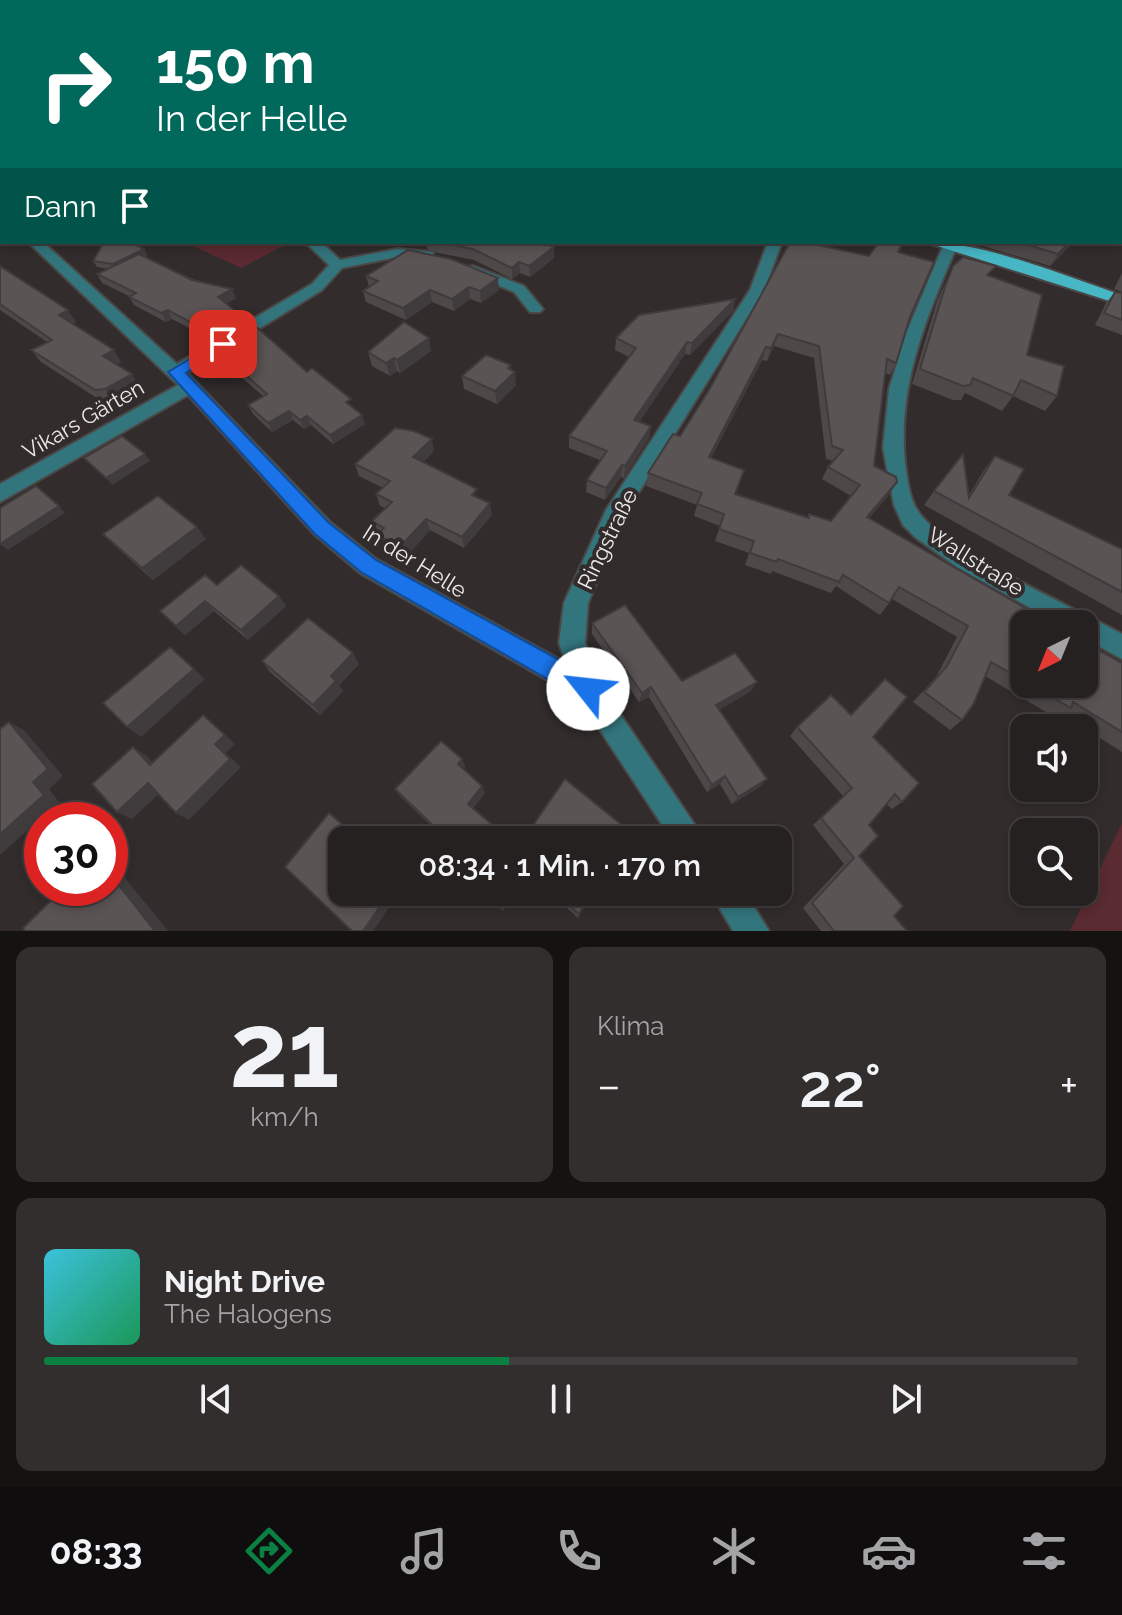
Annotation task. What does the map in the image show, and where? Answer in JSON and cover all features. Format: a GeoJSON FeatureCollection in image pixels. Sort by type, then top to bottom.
{"type":"FeatureCollection","features":[{"type":"Feature","properties":{"kind":"main road"},"geometry":{"type":"LineString","coordinates":[[941,244],[1122,300]]}},
{"type":"Feature","properties":{"kind":"street","name":"In der Helle"},"geometry":{"type":"LineString","coordinates":[[37,244],[182,380],[322,528],[368,566],[588,689]]}},
{"type":"Feature","properties":{"kind":"street"},"geometry":{"type":"LineString","coordinates":[[315,244],[326,251],[337,265]]}},
{"type":"Feature","properties":{"kind":"street","name":"Ringstraße"},"geometry":{"type":"LineString","coordinates":[[681,826],[588,689],[572,643],[576,603],[617,510],[757,290],[774,244]]}},
{"type":"Feature","properties":{"kind":"street","name":"Wallstraße"},"geometry":{"type":"LineString","coordinates":[[941,244],[895,404],[892,447],[900,492],[911,519],[939,544],[1056,610]]}},
{"type":"Feature","properties":{"kind":"street"},"geometry":{"type":"LineString","coordinates":[[182,380],[317,287],[337,265],[397,253],[422,254],[519,289],[535,309]]}},
{"type":"Feature","properties":{"kind":"street","name":"Vikars Gärten"},"geometry":{"type":"LineString","coordinates":[[0,494],[182,380]]}},
{"type":"Feature","properties":{"kind":"street","name":"Wallstraße"},"geometry":{"type":"LineString","coordinates":[[1098,633],[1122,647]]}},
{"type":"Feature","properties":{"kind":"street"},"geometry":{"type":"LineString","coordinates":[[735,906],[752,931]]}},
{"type":"Feature","properties":{"kind":"shaded area"},"geometry":{"type":"Polygon","coordinates":[[[188,244],[287,244],[241,268],[188,244]]]}},
{"type":"Feature","properties":{"kind":"shaded area"},"geometry":{"type":"Polygon","coordinates":[[[1122,823],[1122,931],[1070,931],[1082,906],[1098,906],[1098,873],[1122,823]]]}},
{"type":"Feature","properties":{"kind":"building"},"geometry":{"type":"Polygon","coordinates":[[[103,244],[134,244],[144,249],[113,264],[93,261],[103,244]]]}},
{"type":"Feature","properties":{"kind":"building"},"geometry":{"type":"Polygon","coordinates":[[[447,244],[546,244],[554,247],[529,266],[519,262],[512,268],[473,249],[447,244]]]}},
{"type":"Feature","properties":{"kind":"building"},"geometry":{"type":"Polygon","coordinates":[[[789,244],[813,244],[869,256],[878,244],[902,244],[898,252],[934,262],[910,317],[896,363],[887,359],[874,466],[896,477],[897,482],[867,517],[1029,610],[1010,610],[1010,673],[991,662],[974,703],[962,720],[924,692],[947,666],[968,626],[899,587],[889,603],[843,575],[839,582],[778,559],[777,562],[750,553],[754,541],[719,529],[724,514],[697,504],[702,493],[648,473],[673,434],[680,436],[709,390],[789,244]],[[778,334],[771,348],[766,347],[709,457],[744,470],[735,494],[809,518],[809,514],[831,521],[860,485],[828,467],[843,450],[832,446],[819,346],[778,334]]]}},
{"type":"Feature","properties":{"kind":"building"},"geometry":{"type":"Polygon","coordinates":[[[1026,244],[1068,244],[1058,254],[1026,244]]]}},
{"type":"Feature","properties":{"kind":"building"},"geometry":{"type":"Polygon","coordinates":[[[408,250],[451,259],[498,278],[480,291],[469,287],[452,299],[430,290],[403,308],[363,291],[378,281],[366,276],[408,250]]]}},
{"type":"Feature","properties":{"kind":"building"},"geometry":{"type":"Polygon","coordinates":[[[139,254],[192,280],[232,289],[218,297],[238,313],[207,331],[168,310],[161,313],[129,297],[136,293],[97,274],[139,254]]]}},
{"type":"Feature","properties":{"kind":"building"},"geometry":{"type":"Polygon","coordinates":[[[963,257],[996,266],[987,275],[1042,295],[1027,355],[1064,366],[1057,396],[1021,380],[1013,396],[973,378],[970,385],[963,386],[920,369],[953,266],[963,257]]]}},
{"type":"Feature","properties":{"kind":"building"},"geometry":{"type":"Polygon","coordinates":[[[0,266],[68,310],[59,315],[114,350],[103,356],[132,374],[105,389],[95,390],[31,350],[52,340],[0,304],[0,266]]]}},
{"type":"Feature","properties":{"kind":"building"},"geometry":{"type":"Polygon","coordinates":[[[1115,292],[1122,293],[1122,320],[1104,313],[1115,292]]]}},
{"type":"Feature","properties":{"kind":"building"},"geometry":{"type":"Polygon","coordinates":[[[735,299],[692,343],[687,342],[634,420],[651,426],[625,466],[622,465],[606,488],[587,480],[607,451],[569,436],[636,348],[616,338],[639,315],[735,299]]]}},
{"type":"Feature","properties":{"kind":"building"},"geometry":{"type":"Polygon","coordinates":[[[404,322],[429,338],[397,360],[394,358],[386,363],[368,352],[404,322]]]}},
{"type":"Feature","properties":{"kind":"building"},"geometry":{"type":"Polygon","coordinates":[[[253,324],[307,372],[312,368],[351,399],[346,402],[362,415],[330,435],[307,416],[300,420],[289,411],[268,423],[248,405],[267,394],[219,351],[234,344],[226,340],[253,324]]]}},
{"type":"Feature","properties":{"kind":"building"},"geometry":{"type":"Polygon","coordinates":[[[486,355],[511,365],[508,368],[515,372],[495,391],[462,376],[486,355]]]}},
{"type":"Feature","properties":{"kind":"building"},"geometry":{"type":"Polygon","coordinates":[[[395,428],[414,431],[432,439],[413,457],[477,489],[472,495],[490,503],[462,537],[426,519],[400,547],[377,535],[384,528],[372,521],[392,502],[376,494],[390,481],[355,464],[395,428]]]}},
{"type":"Feature","properties":{"kind":"building"},"geometry":{"type":"Polygon","coordinates":[[[122,436],[145,454],[106,478],[84,458],[122,436]]]}},
{"type":"Feature","properties":{"kind":"building"},"geometry":{"type":"Polygon","coordinates":[[[963,454],[969,498],[995,456],[1024,469],[1009,495],[1122,549],[1122,592],[934,491],[963,454]]]}},
{"type":"Feature","properties":{"kind":"building"},"geometry":{"type":"Polygon","coordinates":[[[36,486],[59,506],[0,544],[0,508],[36,486]]]}},
{"type":"Feature","properties":{"kind":"building"},"geometry":{"type":"Polygon","coordinates":[[[158,496],[197,527],[142,568],[103,534],[158,496]]]}},
{"type":"Feature","properties":{"kind":"building"},"geometry":{"type":"Polygon","coordinates":[[[241,565],[279,596],[241,630],[205,601],[176,626],[160,611],[205,575],[217,585],[241,565]]]}},
{"type":"Feature","properties":{"kind":"building"},"geometry":{"type":"Polygon","coordinates":[[[625,605],[682,681],[735,653],[757,682],[716,705],[767,779],[738,797],[725,776],[712,785],[651,687],[642,693],[592,623],[625,605]]]}},
{"type":"Feature","properties":{"kind":"building"},"geometry":{"type":"Polygon","coordinates":[[[308,618],[353,653],[331,676],[336,681],[313,705],[262,661],[308,618]]]}},
{"type":"Feature","properties":{"kind":"building"},"geometry":{"type":"Polygon","coordinates":[[[170,647],[194,669],[127,727],[103,703],[170,647]]]}},
{"type":"Feature","properties":{"kind":"building"},"geometry":{"type":"Polygon","coordinates":[[[1098,650],[1122,663],[1122,732],[1098,717],[1098,714],[1073,702],[1071,708],[1054,698],[1098,698],[1098,650]]]}},
{"type":"Feature","properties":{"kind":"building"},"geometry":{"type":"Polygon","coordinates":[[[885,679],[907,697],[873,737],[919,783],[902,802],[895,794],[869,825],[878,836],[859,856],[903,906],[894,916],[907,931],[834,931],[812,903],[854,858],[821,818],[852,788],[797,727],[831,695],[851,715],[885,679]]]}},
{"type":"Feature","properties":{"kind":"building"},"geometry":{"type":"Polygon","coordinates":[[[203,715],[225,735],[215,744],[230,759],[176,813],[148,783],[128,802],[108,802],[92,784],[133,747],[150,765],[203,715]]]}},
{"type":"Feature","properties":{"kind":"building"},"geometry":{"type":"Polygon","coordinates":[[[9,722],[48,769],[33,782],[44,795],[36,802],[24,802],[24,813],[0,834],[0,729],[9,722]]]}},
{"type":"Feature","properties":{"kind":"building"},"geometry":{"type":"Polygon","coordinates":[[[441,741],[462,759],[458,764],[482,786],[468,804],[494,826],[433,826],[395,789],[441,741]]]}},
{"type":"Feature","properties":{"kind":"building"},"geometry":{"type":"Polygon","coordinates":[[[565,779],[623,826],[533,826],[565,779]]]}},
{"type":"Feature","properties":{"kind":"building"},"geometry":{"type":"Polygon","coordinates":[[[329,813],[344,826],[328,826],[328,906],[380,906],[363,931],[352,931],[285,867],[329,813]]]}},
{"type":"Feature","properties":{"kind":"building"},"geometry":{"type":"Polygon","coordinates":[[[128,897],[155,931],[25,931],[23,928],[46,906],[128,906],[128,897]]]}},
{"type":"Feature","properties":{"kind":"building"},"geometry":{"type":"Polygon","coordinates":[[[570,906],[584,906],[579,914],[570,906]]]}},
{"type":"Feature","properties":{"kind":"route"},"geometry":{"type":"LineString","coordinates":[[223,344],[176,372],[322,528],[368,566],[588,689]]}}]}
